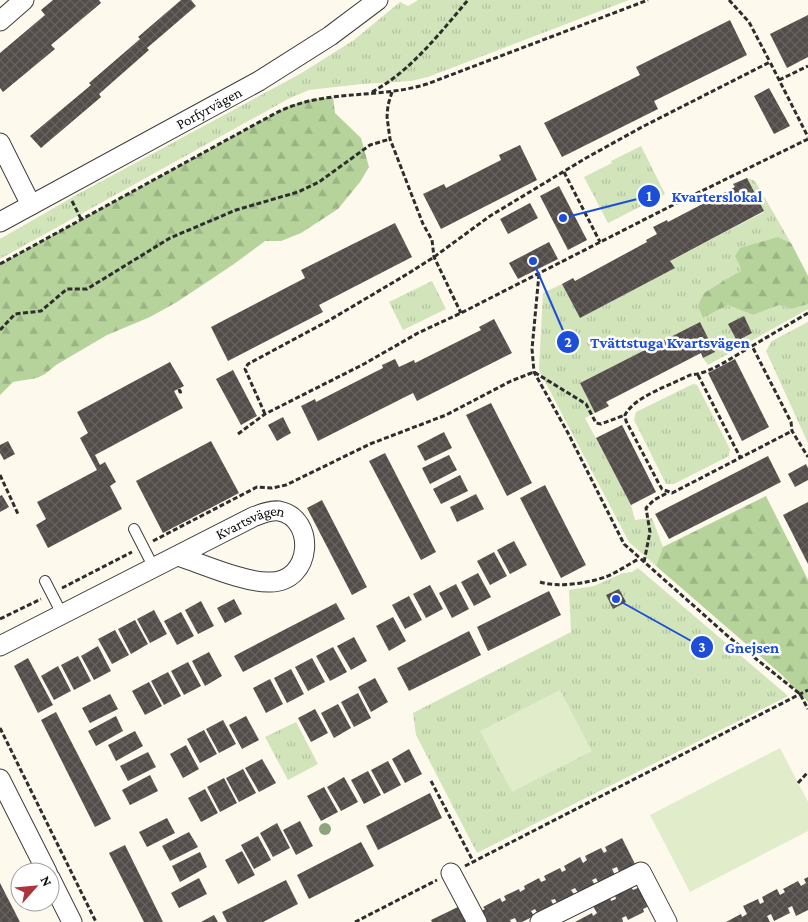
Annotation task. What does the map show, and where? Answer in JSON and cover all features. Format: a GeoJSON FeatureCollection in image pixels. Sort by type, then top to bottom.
{"type":"FeatureCollection","features":[{"type":"Feature","properties":{"kind":"street"},"geometry":{"type":"LineString","coordinates":[[0,21],[24,0]]}},
{"type":"Feature","properties":{"kind":"street","name":"Porfyrvägen"},"geometry":{"type":"LineString","coordinates":[[0,222],[259,81],[330,36],[378,0]]}},
{"type":"Feature","properties":{"kind":"street"},"geometry":{"type":"LineString","coordinates":[[0,143],[31,205]]}},
{"type":"Feature","properties":{"kind":"street","name":"Kvartsvägen"},"geometry":{"type":"LineString","coordinates":[[0,646],[253,517],[273,511],[288,514],[296,521],[306,550],[301,565],[292,574],[276,582],[248,579],[178,556]]}},
{"type":"Feature","properties":{"kind":"street"},"geometry":{"type":"LineString","coordinates":[[13,775],[43,862]]}},
{"type":"Feature","properties":{"kind":"street"},"geometry":{"type":"LineString","coordinates":[[540,922],[641,872],[667,922]]}},
{"type":"Feature","properties":{"kind":"street"},"geometry":{"type":"LineString","coordinates":[[451,873],[477,922]]}},
{"type":"Feature","properties":{"kind":"street"},"geometry":{"type":"LineString","coordinates":[[60,898],[72,922]]}},
{"type":"Feature","properties":{"kind":"lane"},"geometry":{"type":"LineString","coordinates":[[134,529],[154,568]]}},
{"type":"Feature","properties":{"kind":"lane"},"geometry":{"type":"LineString","coordinates":[[45,581],[62,614]]}},
{"type":"Feature","properties":{"kind":"path"},"geometry":{"type":"LineString","coordinates":[[371,92],[385,85],[404,70],[468,0]]}},
{"type":"Feature","properties":{"kind":"path"},"geometry":{"type":"LineString","coordinates":[[0,264],[287,107],[307,100],[371,92],[407,90],[648,0]]}},
{"type":"Feature","properties":{"kind":"path"},"geometry":{"type":"LineString","coordinates":[[238,434],[265,414],[364,364],[418,333],[808,138],[748,22],[729,0]]}},
{"type":"Feature","properties":{"kind":"path"},"geometry":{"type":"LineString","coordinates":[[265,414],[245,369],[248,364],[328,321],[434,257],[490,216],[586,158],[635,130],[770,62]]}},
{"type":"Feature","properties":{"kind":"path"},"geometry":{"type":"LineString","coordinates":[[779,80],[808,66]]}},
{"type":"Feature","properties":{"kind":"path"},"geometry":{"type":"LineString","coordinates":[[392,92],[388,111],[390,139],[423,224],[432,240],[434,257],[461,313]]}},
{"type":"Feature","properties":{"kind":"path"},"geometry":{"type":"LineString","coordinates":[[0,330],[14,314],[41,311],[67,289],[87,289],[170,238],[236,210],[305,188],[318,182],[370,145],[390,139]]}},
{"type":"Feature","properties":{"kind":"path"},"geometry":{"type":"LineString","coordinates":[[564,172],[600,242]]}},
{"type":"Feature","properties":{"kind":"path"},"geometry":{"type":"LineString","coordinates":[[539,274],[532,349],[534,372],[568,433],[624,544],[730,638],[800,694],[808,708]]}},
{"type":"Feature","properties":{"kind":"path"},"geometry":{"type":"LineString","coordinates":[[534,372],[586,404],[596,423],[601,424],[625,415],[628,409],[639,400],[690,375],[698,375],[808,313]]}},
{"type":"Feature","properties":{"kind":"path"},"geometry":{"type":"LineString","coordinates":[[752,346],[791,422],[792,431],[808,457]]}},
{"type":"Feature","properties":{"kind":"path"},"geometry":{"type":"LineString","coordinates":[[0,619],[52,594],[257,487],[272,488],[286,485],[370,444],[438,418],[511,381],[534,372]]}},
{"type":"Feature","properties":{"kind":"path"},"geometry":{"type":"LineString","coordinates":[[698,375],[740,457]]}},
{"type":"Feature","properties":{"kind":"path"},"geometry":{"type":"LineString","coordinates":[[179,389],[180,392],[184,391]]}},
{"type":"Feature","properties":{"kind":"path"},"geometry":{"type":"LineString","coordinates":[[625,415],[659,484],[667,492]]}},
{"type":"Feature","properties":{"kind":"path"},"geometry":{"type":"LineString","coordinates":[[644,562],[650,532],[646,508],[654,500],[667,492],[677,491],[792,431]]}},
{"type":"Feature","properties":{"kind":"path"},"geometry":{"type":"LineString","coordinates":[[0,475],[18,514]]}},
{"type":"Feature","properties":{"kind":"path"},"geometry":{"type":"LineString","coordinates":[[0,485],[3,480]]}},
{"type":"Feature","properties":{"kind":"path"},"geometry":{"type":"LineString","coordinates":[[540,582],[560,585],[598,579],[610,575],[639,558]]}},
{"type":"Feature","properties":{"kind":"path"},"geometry":{"type":"LineString","coordinates":[[355,922],[808,690]]}},
{"type":"Feature","properties":{"kind":"path"},"geometry":{"type":"LineString","coordinates":[[0,728],[13,775],[96,922]]}},
{"type":"Feature","properties":{"kind":"path"},"geometry":{"type":"LineString","coordinates":[[798,783],[808,772]]}},
{"type":"Feature","properties":{"kind":"path"},"geometry":{"type":"LineString","coordinates":[[431,781],[473,861]]}},
{"type":"Feature","properties":{"kind":"green space"},"geometry":{"type":"Polygon","coordinates":[[[418,0],[629,0],[428,77],[411,81],[309,90],[288,99],[0,259],[0,239],[78,194],[300,74],[354,40],[400,2],[408,6],[418,0]]]}},
{"type":"Feature","properties":{"kind":"green space"},"geometry":{"type":"Polygon","coordinates":[[[333,97],[335,113],[361,138],[369,167],[360,182],[338,209],[301,233],[281,241],[265,241],[177,302],[150,317],[107,335],[37,378],[13,382],[0,395],[0,264],[287,107],[307,100],[333,97]]]}},
{"type":"Feature","properties":{"kind":"green space"},"geometry":{"type":"Polygon","coordinates":[[[641,146],[665,194],[608,223],[584,177],[641,146]]]}},
{"type":"Feature","properties":{"kind":"green space"},"geometry":{"type":"Polygon","coordinates":[[[747,178],[755,181],[791,243],[778,237],[742,270],[726,280],[703,318],[728,305],[753,315],[779,305],[792,309],[808,304],[808,309],[708,365],[703,358],[715,352],[700,322],[580,383],[595,413],[585,418],[631,505],[635,520],[652,518],[663,547],[656,566],[629,542],[539,370],[543,293],[562,284],[580,318],[674,268],[670,261],[764,212],[747,178]]]}},
{"type":"Feature","properties":{"kind":"green space"},"geometry":{"type":"Polygon","coordinates":[[[778,237],[791,243],[808,276],[808,304],[792,309],[779,305],[753,315],[728,305],[703,318],[698,306],[704,293],[742,270],[735,256],[740,248],[778,237]]]}},
{"type":"Feature","properties":{"kind":"green space"},"geometry":{"type":"Polygon","coordinates":[[[432,281],[446,309],[403,330],[389,302],[432,281]]]}},
{"type":"Feature","properties":{"kind":"green space"},"geometry":{"type":"Polygon","coordinates":[[[808,322],[808,443],[766,351],[772,341],[808,322]]]}},
{"type":"Feature","properties":{"kind":"green space"},"geometry":{"type":"Polygon","coordinates":[[[693,384],[697,385],[730,449],[729,456],[674,484],[666,484],[634,420],[636,412],[693,384]]]}},
{"type":"Feature","properties":{"kind":"green space"},"geometry":{"type":"Polygon","coordinates":[[[766,496],[808,580],[808,702],[782,675],[656,566],[663,547],[766,496]]]}},
{"type":"Feature","properties":{"kind":"green space"},"geometry":{"type":"Polygon","coordinates":[[[638,568],[788,696],[477,853],[416,735],[413,713],[571,632],[569,590],[594,586],[638,568]]]}},
{"type":"Feature","properties":{"kind":"green space"},"geometry":{"type":"Polygon","coordinates":[[[560,690],[592,751],[512,792],[480,731],[560,690]]]}},
{"type":"Feature","properties":{"kind":"green space"},"geometry":{"type":"Polygon","coordinates":[[[296,722],[318,764],[288,780],[265,737],[296,722]]]}},
{"type":"Feature","properties":{"kind":"green space"},"geometry":{"type":"Polygon","coordinates":[[[780,748],[808,802],[808,831],[690,892],[650,815],[780,748]]]}},
{"type":"Feature","properties":{"kind":"building"},"geometry":{"type":"Polygon","coordinates":[[[53,0],[99,0],[101,3],[51,45],[55,49],[3,92],[0,88],[0,53],[45,15],[41,10],[53,0]]]}},
{"type":"Feature","properties":{"kind":"building"},"geometry":{"type":"Polygon","coordinates":[[[181,0],[191,0],[196,6],[147,48],[149,50],[99,94],[101,97],[41,148],[30,136],[91,85],[89,83],[181,0]]]}},
{"type":"Feature","properties":{"kind":"building"},"geometry":{"type":"Polygon","coordinates":[[[808,15],[808,57],[787,68],[770,34],[808,15]]]}},
{"type":"Feature","properties":{"kind":"building"},"geometry":{"type":"Polygon","coordinates":[[[730,20],[747,55],[654,101],[658,109],[562,157],[544,123],[640,75],[636,67],[730,20]]]}},
{"type":"Feature","properties":{"kind":"building"},"geometry":{"type":"Polygon","coordinates":[[[769,88],[790,126],[774,134],[754,96],[769,88]]]}},
{"type":"Feature","properties":{"kind":"building"},"geometry":{"type":"Polygon","coordinates":[[[520,145],[537,180],[441,229],[423,194],[444,184],[446,188],[501,160],[499,155],[520,145]]]}},
{"type":"Feature","properties":{"kind":"building"},"geometry":{"type":"Polygon","coordinates":[[[747,178],[764,211],[670,261],[675,268],[580,318],[562,284],[573,278],[575,281],[647,242],[646,240],[657,234],[653,227],[667,220],[668,222],[735,187],[733,184],[747,178]]]}},
{"type":"Feature","properties":{"kind":"building"},"geometry":{"type":"Polygon","coordinates":[[[559,186],[587,240],[568,250],[540,196],[559,186]]]}},
{"type":"Feature","properties":{"kind":"building"},"geometry":{"type":"Polygon","coordinates":[[[530,203],[538,218],[508,234],[500,219],[530,203]]]}},
{"type":"Feature","properties":{"kind":"building"},"geometry":{"type":"Polygon","coordinates":[[[395,223],[412,257],[319,305],[323,312],[228,361],[211,327],[305,278],[301,270],[395,223]]]}},
{"type":"Feature","properties":{"kind":"building"},"geometry":{"type":"Polygon","coordinates":[[[549,242],[558,259],[518,279],[509,263],[549,242]]]}},
{"type":"Feature","properties":{"kind":"building"},"geometry":{"type":"Polygon","coordinates":[[[744,316],[752,333],[737,341],[728,324],[744,316]]]}},
{"type":"Feature","properties":{"kind":"building"},"geometry":{"type":"Polygon","coordinates":[[[494,319],[512,353],[417,401],[413,393],[318,441],[301,406],[315,399],[316,402],[383,368],[382,365],[395,359],[399,367],[414,360],[415,363],[481,330],[479,327],[494,319]]]}},
{"type":"Feature","properties":{"kind":"building"},"geometry":{"type":"Polygon","coordinates":[[[700,322],[715,352],[703,358],[701,353],[606,402],[609,406],[595,413],[580,383],[700,322]]]}},
{"type":"Feature","properties":{"kind":"building"},"geometry":{"type":"Polygon","coordinates":[[[735,359],[769,427],[742,441],[708,373],[735,359]]]}},
{"type":"Feature","properties":{"kind":"building"},"geometry":{"type":"Polygon","coordinates":[[[170,362],[184,386],[174,391],[183,408],[95,455],[100,465],[105,462],[116,482],[110,486],[122,509],[48,548],[36,525],[46,519],[37,502],[97,470],[80,438],[88,433],[77,412],[170,362]]]}},
{"type":"Feature","properties":{"kind":"building"},"geometry":{"type":"Polygon","coordinates":[[[233,370],[257,416],[241,425],[216,379],[233,370]]]}},
{"type":"Feature","properties":{"kind":"building"},"geometry":{"type":"Polygon","coordinates":[[[491,403],[532,483],[507,496],[466,415],[491,403]]]}},
{"type":"Feature","properties":{"kind":"building"},"geometry":{"type":"Polygon","coordinates":[[[283,417],[291,433],[277,441],[268,425],[283,417]]]}},
{"type":"Feature","properties":{"kind":"building"},"geometry":{"type":"Polygon","coordinates":[[[622,425],[656,492],[631,505],[596,438],[622,425]]]}},
{"type":"Feature","properties":{"kind":"building"},"geometry":{"type":"Polygon","coordinates":[[[444,432],[452,448],[425,461],[417,446],[444,432]]]}},
{"type":"Feature","properties":{"kind":"building"},"geometry":{"type":"Polygon","coordinates":[[[8,441],[15,454],[4,460],[0,453],[0,445],[8,441]]]}},
{"type":"Feature","properties":{"kind":"building"},"geometry":{"type":"Polygon","coordinates":[[[211,441],[239,493],[163,533],[136,481],[211,441]]]}},
{"type":"Feature","properties":{"kind":"building"},"geometry":{"type":"Polygon","coordinates":[[[385,453],[436,552],[421,560],[369,461],[385,453]]]}},
{"type":"Feature","properties":{"kind":"building"},"geometry":{"type":"Polygon","coordinates":[[[449,455],[457,470],[430,484],[422,468],[449,455]]]}},
{"type":"Feature","properties":{"kind":"building"},"geometry":{"type":"Polygon","coordinates":[[[768,456],[781,482],[669,539],[655,514],[768,456]]]}},
{"type":"Feature","properties":{"kind":"building"},"geometry":{"type":"Polygon","coordinates":[[[806,464],[808,480],[795,487],[788,474],[806,464]]]}},
{"type":"Feature","properties":{"kind":"building"},"geometry":{"type":"Polygon","coordinates":[[[460,475],[468,491],[441,504],[433,489],[460,475]]]}},
{"type":"Feature","properties":{"kind":"building"},"geometry":{"type":"Polygon","coordinates":[[[545,485],[586,565],[561,578],[520,498],[545,485]]]}},
{"type":"Feature","properties":{"kind":"building"},"geometry":{"type":"Polygon","coordinates":[[[476,494],[484,509],[457,522],[450,507],[476,494]]]}},
{"type":"Feature","properties":{"kind":"building"},"geometry":{"type":"Polygon","coordinates":[[[2,495],[9,507],[0,512],[0,496],[2,495]]]}},
{"type":"Feature","properties":{"kind":"building"},"geometry":{"type":"Polygon","coordinates":[[[322,500],[367,587],[352,595],[307,508],[322,500]]]}},
{"type":"Feature","properties":{"kind":"building"},"geometry":{"type":"Polygon","coordinates":[[[808,502],[808,564],[783,515],[808,502]]]}},
{"type":"Feature","properties":{"kind":"building"},"geometry":{"type":"Polygon","coordinates":[[[514,541],[527,565],[510,574],[497,550],[514,541]]]}},
{"type":"Feature","properties":{"kind":"building"},"geometry":{"type":"Polygon","coordinates":[[[494,552],[507,576],[490,585],[477,561],[494,552]]]}},
{"type":"Feature","properties":{"kind":"building"},"geometry":{"type":"Polygon","coordinates":[[[478,573],[491,597],[474,606],[461,582],[478,573]]]}},
{"type":"Feature","properties":{"kind":"building"},"geometry":{"type":"Polygon","coordinates":[[[456,584],[469,609],[452,618],[439,593],[456,584]]]}},
{"type":"Feature","properties":{"kind":"building"},"geometry":{"type":"Polygon","coordinates":[[[430,585],[443,609],[426,618],[413,594],[430,585]]]}},
{"type":"Feature","properties":{"kind":"building"},"geometry":{"type":"Polygon","coordinates":[[[619,589],[626,602],[613,609],[606,595],[619,589]]]}},
{"type":"Feature","properties":{"kind":"building"},"geometry":{"type":"Polygon","coordinates":[[[549,591],[561,615],[488,651],[477,627],[549,591]]]}},
{"type":"Feature","properties":{"kind":"building"},"geometry":{"type":"Polygon","coordinates":[[[409,596],[422,620],[405,629],[392,605],[409,596]]]}},
{"type":"Feature","properties":{"kind":"building"},"geometry":{"type":"Polygon","coordinates":[[[234,599],[242,614],[225,623],[217,608],[234,599]]]}},
{"type":"Feature","properties":{"kind":"building"},"geometry":{"type":"Polygon","coordinates":[[[201,601],[214,626],[198,634],[185,610],[201,601]]]}},
{"type":"Feature","properties":{"kind":"building"},"geometry":{"type":"Polygon","coordinates":[[[336,603],[345,619],[243,672],[234,656],[336,603]]]}},
{"type":"Feature","properties":{"kind":"building"},"geometry":{"type":"Polygon","coordinates":[[[154,610],[167,634],[150,643],[137,619],[154,610]]]}},
{"type":"Feature","properties":{"kind":"building"},"geometry":{"type":"Polygon","coordinates":[[[181,612],[194,636],[177,645],[164,621],[181,612]]]}},
{"type":"Feature","properties":{"kind":"building"},"geometry":{"type":"Polygon","coordinates":[[[393,617],[406,641],[389,651],[376,626],[393,617]]]}},
{"type":"Feature","properties":{"kind":"building"},"geometry":{"type":"Polygon","coordinates":[[[135,620],[148,644],[131,654],[118,629],[135,620]]]}},
{"type":"Feature","properties":{"kind":"building"},"geometry":{"type":"Polygon","coordinates":[[[115,630],[129,655],[112,664],[98,639],[115,630]]]}},
{"type":"Feature","properties":{"kind":"building"},"geometry":{"type":"Polygon","coordinates":[[[469,631],[481,655],[409,691],[397,668],[469,631]]]}},
{"type":"Feature","properties":{"kind":"building"},"geometry":{"type":"Polygon","coordinates":[[[354,637],[367,661],[351,670],[337,646],[354,637]]]}},
{"type":"Feature","properties":{"kind":"building"},"geometry":{"type":"Polygon","coordinates":[[[98,646],[111,671],[94,680],[81,656],[98,646]]]}},
{"type":"Feature","properties":{"kind":"building"},"geometry":{"type":"Polygon","coordinates":[[[333,647],[347,672],[330,681],[316,656],[333,647]]]}},
{"type":"Feature","properties":{"kind":"building"},"geometry":{"type":"Polygon","coordinates":[[[209,652],[222,676],[205,686],[192,661],[209,652]]]}},
{"type":"Feature","properties":{"kind":"building"},"geometry":{"type":"Polygon","coordinates":[[[78,656],[91,681],[74,690],[61,665],[78,656]]]}},
{"type":"Feature","properties":{"kind":"building"},"geometry":{"type":"Polygon","coordinates":[[[28,658],[53,705],[38,713],[14,666],[28,658]]]}},
{"type":"Feature","properties":{"kind":"building"},"geometry":{"type":"Polygon","coordinates":[[[312,658],[325,682],[308,691],[295,667],[312,658]]]}},
{"type":"Feature","properties":{"kind":"building"},"geometry":{"type":"Polygon","coordinates":[[[188,662],[201,686],[184,695],[171,671],[188,662]]]}},
{"type":"Feature","properties":{"kind":"building"},"geometry":{"type":"Polygon","coordinates":[[[58,666],[71,691],[54,700],[41,676],[58,666]]]}},
{"type":"Feature","properties":{"kind":"building"},"geometry":{"type":"Polygon","coordinates":[[[291,669],[304,694],[287,703],[274,678],[291,669]]]}},
{"type":"Feature","properties":{"kind":"building"},"geometry":{"type":"Polygon","coordinates":[[[168,672],[181,696],[164,705],[151,681],[168,672]]]}},
{"type":"Feature","properties":{"kind":"building"},"geometry":{"type":"Polygon","coordinates":[[[375,678],[388,702],[371,712],[358,687],[375,678]]]}},
{"type":"Feature","properties":{"kind":"building"},"geometry":{"type":"Polygon","coordinates":[[[270,679],[283,704],[266,713],[253,688],[270,679]]]}},
{"type":"Feature","properties":{"kind":"building"},"geometry":{"type":"Polygon","coordinates":[[[149,682],[162,706],[145,715],[132,691],[149,682]]]}},
{"type":"Feature","properties":{"kind":"building"},"geometry":{"type":"Polygon","coordinates":[[[358,693],[371,718],[354,727],[341,702],[358,693]]]}},
{"type":"Feature","properties":{"kind":"building"},"geometry":{"type":"Polygon","coordinates":[[[110,694],[118,709],[90,723],[82,708],[110,694]]]}},
{"type":"Feature","properties":{"kind":"building"},"geometry":{"type":"Polygon","coordinates":[[[338,704],[351,728],[334,738],[321,713],[338,704]]]}},
{"type":"Feature","properties":{"kind":"building"},"geometry":{"type":"Polygon","coordinates":[[[315,709],[328,733],[311,742],[298,718],[315,709]]]}},
{"type":"Feature","properties":{"kind":"building"},"geometry":{"type":"Polygon","coordinates":[[[56,712],[111,819],[95,827],[41,720],[56,712]]]}},
{"type":"Feature","properties":{"kind":"building"},"geometry":{"type":"Polygon","coordinates":[[[116,716],[123,731],[96,746],[88,731],[116,716]]]}},
{"type":"Feature","properties":{"kind":"building"},"geometry":{"type":"Polygon","coordinates":[[[246,716],[259,740],[242,749],[229,725],[246,716]]]}},
{"type":"Feature","properties":{"kind":"building"},"geometry":{"type":"Polygon","coordinates":[[[223,720],[236,744],[219,753],[206,729],[223,720]]]}},
{"type":"Feature","properties":{"kind":"building"},"geometry":{"type":"Polygon","coordinates":[[[204,730],[217,754],[200,763],[187,739],[204,730]]]}},
{"type":"Feature","properties":{"kind":"building"},"geometry":{"type":"Polygon","coordinates":[[[135,731],[143,746],[116,761],[108,745],[135,731]]]}},
{"type":"Feature","properties":{"kind":"building"},"geometry":{"type":"Polygon","coordinates":[[[186,745],[199,769],[183,778],[170,754],[186,745]]]}},
{"type":"Feature","properties":{"kind":"building"},"geometry":{"type":"Polygon","coordinates":[[[409,749],[422,774],[405,783],[392,759],[409,749]]]}},
{"type":"Feature","properties":{"kind":"building"},"geometry":{"type":"Polygon","coordinates":[[[148,752],[156,767],[128,781],[120,766],[148,752]]]}},
{"type":"Feature","properties":{"kind":"building"},"geometry":{"type":"Polygon","coordinates":[[[262,759],[276,783],[259,792],[245,768],[262,759]]]}},
{"type":"Feature","properties":{"kind":"building"},"geometry":{"type":"Polygon","coordinates":[[[388,761],[401,785],[384,794],[371,770],[388,761]]]}},
{"type":"Feature","properties":{"kind":"building"},"geometry":{"type":"Polygon","coordinates":[[[243,769],[256,793],[239,802],[226,778],[243,769]]]}},
{"type":"Feature","properties":{"kind":"building"},"geometry":{"type":"Polygon","coordinates":[[[368,771],[381,795],[364,804],[351,780],[368,771]]]}},
{"type":"Feature","properties":{"kind":"building"},"geometry":{"type":"Polygon","coordinates":[[[150,775],[158,791],[130,805],[122,790],[150,775]]]}},
{"type":"Feature","properties":{"kind":"building"},"geometry":{"type":"Polygon","coordinates":[[[344,777],[358,802],[341,811],[327,787],[344,777]]]}},
{"type":"Feature","properties":{"kind":"building"},"geometry":{"type":"Polygon","coordinates":[[[224,778],[237,803],[220,812],[207,787],[224,778]]]}},
{"type":"Feature","properties":{"kind":"building"},"geometry":{"type":"Polygon","coordinates":[[[324,787],[338,812],[321,821],[307,796],[324,787]]]}},
{"type":"Feature","properties":{"kind":"building"},"geometry":{"type":"Polygon","coordinates":[[[205,789],[218,813],[201,822],[188,798],[205,789]]]}},
{"type":"Feature","properties":{"kind":"building"},"geometry":{"type":"Polygon","coordinates":[[[430,793],[442,818],[378,850],[366,826],[430,793]]]}},
{"type":"Feature","properties":{"kind":"building"},"geometry":{"type":"Polygon","coordinates":[[[167,818],[175,833],[147,847],[139,832],[167,818]]]}},
{"type":"Feature","properties":{"kind":"building"},"geometry":{"type":"Polygon","coordinates":[[[300,821],[313,846],[296,855],[283,830],[300,821]]]}},
{"type":"Feature","properties":{"kind":"building"},"geometry":{"type":"Polygon","coordinates":[[[277,823],[290,848],[273,857],[260,833],[277,823]]]}},
{"type":"Feature","properties":{"kind":"building"},"geometry":{"type":"Polygon","coordinates":[[[189,832],[198,847],[170,861],[162,846],[189,832]]]}},
{"type":"Feature","properties":{"kind":"building"},"geometry":{"type":"Polygon","coordinates":[[[258,836],[271,860],[254,869],[241,845],[258,836]]]}},
{"type":"Feature","properties":{"kind":"building"},"geometry":{"type":"Polygon","coordinates":[[[622,838],[635,864],[619,872],[617,867],[612,869],[615,875],[599,884],[596,878],[592,880],[595,885],[579,894],[575,888],[571,890],[574,894],[557,903],[555,899],[551,900],[554,906],[538,914],[535,909],[531,911],[534,916],[522,922],[517,922],[515,918],[510,920],[511,922],[485,922],[479,912],[485,909],[483,907],[500,898],[502,902],[506,900],[504,896],[519,889],[520,892],[525,889],[524,886],[539,878],[541,882],[546,880],[544,876],[560,868],[562,872],[566,870],[564,866],[580,857],[583,863],[587,860],[585,856],[601,848],[604,853],[607,851],[605,847],[622,838]]]}},
{"type":"Feature","properties":{"kind":"building"},"geometry":{"type":"Polygon","coordinates":[[[361,842],[374,866],[309,899],[297,875],[361,842]]]}},
{"type":"Feature","properties":{"kind":"building"},"geometry":{"type":"Polygon","coordinates":[[[125,845],[163,922],[144,922],[109,853],[125,845]]]}},
{"type":"Feature","properties":{"kind":"building"},"geometry":{"type":"Polygon","coordinates":[[[242,851],[255,875],[238,884],[225,860],[242,851]]]}},
{"type":"Feature","properties":{"kind":"building"},"geometry":{"type":"Polygon","coordinates":[[[200,852],[207,867],[180,882],[172,866],[200,852]]]}},
{"type":"Feature","properties":{"kind":"building"},"geometry":{"type":"Polygon","coordinates":[[[808,877],[808,910],[796,916],[792,906],[788,908],[790,913],[774,921],[771,914],[767,916],[770,922],[726,922],[741,914],[742,917],[747,914],[743,906],[758,899],[760,904],[764,902],[762,897],[777,889],[780,895],[785,892],[783,889],[798,881],[801,886],[806,883],[804,879],[808,877]]]}},
{"type":"Feature","properties":{"kind":"building"},"geometry":{"type":"Polygon","coordinates":[[[199,878],[207,894],[179,908],[171,893],[199,878]]]}},
{"type":"Feature","properties":{"kind":"building"},"geometry":{"type":"Polygon","coordinates":[[[286,880],[298,904],[263,922],[227,922],[222,912],[286,880]]]}},
{"type":"Feature","properties":{"kind":"building"},"geometry":{"type":"Polygon","coordinates":[[[0,883],[10,902],[10,912],[15,912],[20,922],[0,922],[0,883]]]}},
{"type":"Feature","properties":{"kind":"building"},"geometry":{"type":"Polygon","coordinates":[[[631,887],[633,890],[640,887],[649,906],[643,909],[644,912],[628,920],[626,916],[622,918],[623,922],[575,922],[592,913],[593,916],[597,913],[593,906],[610,897],[611,901],[616,899],[615,895],[631,887]]]}},
{"type":"Feature","properties":{"kind":"building"},"geometry":{"type":"Polygon","coordinates":[[[460,906],[469,922],[432,922],[431,920],[460,906]]]}},
{"type":"Feature","properties":{"kind":"building"},"geometry":{"type":"Polygon","coordinates":[[[214,915],[218,922],[201,922],[214,915]]]}},
{"type":"Feature","properties":{"kind":"place","name":"Kvarterslokal"},"geometry":{"type":"Point","coordinates":[563,218]}},
{"type":"Feature","properties":{"kind":"place","name":"Tvättstuga Kvartsvägen"},"geometry":{"type":"Point","coordinates":[533,261]}},
{"type":"Feature","properties":{"kind":"place","name":"Gnejsen"},"geometry":{"type":"Point","coordinates":[616,599]}}]}
